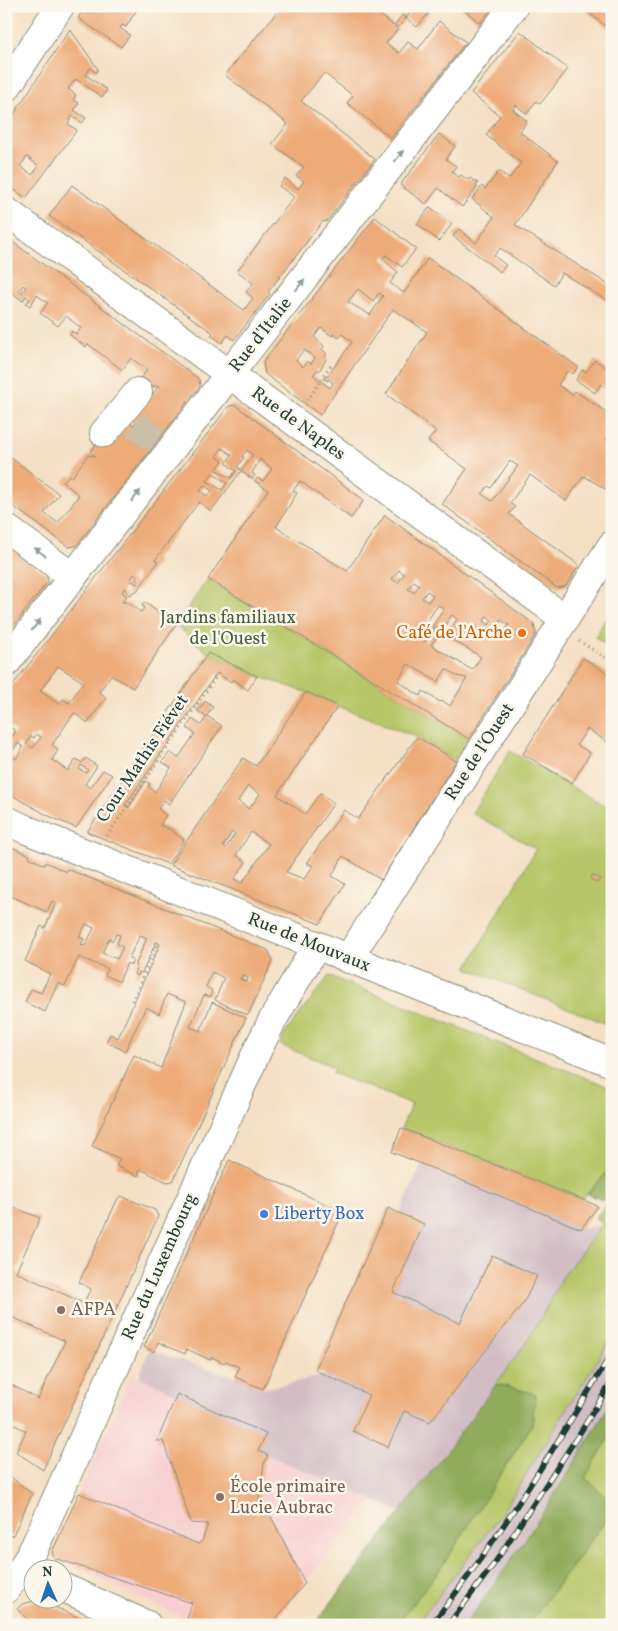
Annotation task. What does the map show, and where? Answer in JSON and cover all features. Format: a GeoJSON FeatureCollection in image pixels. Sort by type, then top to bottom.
{"type":"FeatureCollection","features":[{"type":"Feature","properties":{"kind":"street","name":"Rue d'Italie"},"geometry":{"type":"LineString","coordinates":[[6,663],[73,577],[164,446],[230,374],[514,6]]}},
{"type":"Feature","properties":{"kind":"street"},"geometry":{"type":"LineString","coordinates":[[6,88],[58,7]]}},
{"type":"Feature","properties":{"kind":"street","name":"Rue de Naples"},"geometry":{"type":"LineString","coordinates":[[6,210],[230,374],[562,624]]}},
{"type":"Feature","properties":{"kind":"street"},"geometry":{"type":"LineString","coordinates":[[104,434],[128,418],[138,392]]}},
{"type":"Feature","properties":{"kind":"street"},"geometry":{"type":"LineString","coordinates":[[6,528],[73,577]]}},
{"type":"Feature","properties":{"kind":"street","name":"Rue de l'Ouest"},"geometry":{"type":"LineString","coordinates":[[348,959],[612,545]]}},
{"type":"Feature","properties":{"kind":"street","name":"Rue de Mouvaux"},"geometry":{"type":"LineString","coordinates":[[6,820],[348,959],[612,1063]]}},
{"type":"Feature","properties":{"kind":"street","name":"Rue du Luxembourg"},"geometry":{"type":"LineString","coordinates":[[17,1573],[39,1538],[265,1034],[316,946]]}},
{"type":"Feature","properties":{"kind":"street"},"geometry":{"type":"LineString","coordinates":[[72,1591],[147,1625]]}},
{"type":"Feature","properties":{"kind":"path"},"geometry":{"type":"LineString","coordinates":[[305,404],[331,365]]}},
{"type":"Feature","properties":{"kind":"path"},"geometry":{"type":"LineString","coordinates":[[562,624],[612,662]]}},
{"type":"Feature","properties":{"kind":"path","name":"Cour Mathis Fiévet"},"geometry":{"type":"LineString","coordinates":[[94,857],[216,677]]}},
{"type":"Feature","properties":{"kind":"path"},"geometry":{"type":"LineString","coordinates":[[132,1001],[158,943]]}},
{"type":"Feature","properties":{"kind":"shaded area"},"geometry":{"type":"Polygon","coordinates":[[[422,1164],[581,1229],[602,1225],[564,1275],[529,1339],[400,1512],[258,1451],[266,1434],[139,1377],[149,1350],[235,1377],[263,1389],[326,1375],[422,1164]]]}},
{"type":"Feature","properties":{"kind":"shaded area"},"geometry":{"type":"Polygon","coordinates":[[[612,1337],[612,1401],[585,1446],[492,1588],[465,1625],[416,1625],[500,1516],[612,1337]]]}},
{"type":"Feature","properties":{"kind":"shaded area","name":"École primaire Lucie Aubrac"},"geometry":{"type":"Polygon","coordinates":[[[132,1374],[266,1434],[259,1451],[371,1501],[271,1625],[199,1625],[72,1566],[72,1558],[54,1558],[52,1552],[132,1374]]]}},
{"type":"Feature","properties":{"kind":"green space","name":"Jardins familiaux de l'Ouest"},"geometry":{"type":"Polygon","coordinates":[[[208,579],[469,739],[456,761],[417,737],[306,692],[257,676],[208,653],[176,625],[208,579]]]}},
{"type":"Feature","properties":{"kind":"green space"},"geometry":{"type":"Polygon","coordinates":[[[612,607],[612,649],[595,637],[612,607]]]}},
{"type":"Feature","properties":{"kind":"green space"},"geometry":{"type":"Polygon","coordinates":[[[510,751],[612,810],[612,1026],[467,968],[536,849],[472,813],[510,751]]]}},
{"type":"Feature","properties":{"kind":"green space"},"geometry":{"type":"Polygon","coordinates":[[[329,976],[612,1088],[612,1167],[581,1199],[401,1128],[412,1104],[332,1073],[334,1067],[280,1045],[286,1032],[329,976]]]}},
{"type":"Feature","properties":{"kind":"green space"},"geometry":{"type":"Polygon","coordinates":[[[612,1167],[612,1233],[595,1218],[608,1202],[587,1194],[612,1167]]]}},
{"type":"Feature","properties":{"kind":"green space"},"geometry":{"type":"Polygon","coordinates":[[[602,1225],[612,1233],[612,1337],[500,1516],[416,1625],[396,1625],[441,1568],[532,1425],[535,1394],[496,1384],[529,1339],[564,1275],[602,1225]]]}},
{"type":"Feature","properties":{"kind":"green space"},"geometry":{"type":"Polygon","coordinates":[[[496,1384],[536,1394],[532,1425],[441,1568],[396,1625],[314,1625],[446,1452],[496,1384]]]}},
{"type":"Feature","properties":{"kind":"green space"},"geometry":{"type":"Polygon","coordinates":[[[612,1401],[612,1433],[585,1478],[612,1502],[612,1512],[528,1625],[465,1625],[541,1515],[612,1401]]]}},
{"type":"Feature","properties":{"kind":"green space"},"geometry":{"type":"Polygon","coordinates":[[[612,1433],[612,1502],[585,1478],[612,1433]]]}},
{"type":"Feature","properties":{"kind":"green space"},"geometry":{"type":"Polygon","coordinates":[[[612,1512],[612,1625],[528,1625],[612,1512]]]}},
{"type":"Feature","properties":{"kind":"building"},"geometry":{"type":"Polygon","coordinates":[[[86,6],[139,6],[126,27],[122,25],[120,28],[130,35],[121,47],[78,18],[86,6]]]}},
{"type":"Feature","properties":{"kind":"building"},"geometry":{"type":"Polygon","coordinates":[[[282,6],[369,6],[398,29],[386,43],[399,53],[408,42],[418,49],[439,21],[466,42],[391,138],[347,103],[353,96],[324,73],[301,101],[375,159],[326,222],[323,221],[268,292],[270,294],[234,340],[228,335],[222,343],[211,335],[213,333],[49,216],[72,185],[244,310],[253,298],[246,292],[253,283],[237,271],[294,197],[279,186],[285,178],[298,189],[304,181],[296,176],[304,167],[272,144],[288,124],[225,75],[282,6]]]}},
{"type":"Feature","properties":{"kind":"building"},"geometry":{"type":"Polygon","coordinates":[[[415,6],[421,6],[429,13],[417,27],[406,18],[415,6]]]}},
{"type":"Feature","properties":{"kind":"building"},"geometry":{"type":"Polygon","coordinates":[[[459,6],[494,6],[480,23],[459,6]]]}},
{"type":"Feature","properties":{"kind":"building"},"geometry":{"type":"Polygon","coordinates":[[[580,6],[612,6],[612,31],[580,6]]]}},
{"type":"Feature","properties":{"kind":"building"},"geometry":{"type":"Polygon","coordinates":[[[402,15],[406,18],[399,27],[395,25],[402,15]]]}},
{"type":"Feature","properties":{"kind":"building"},"geometry":{"type":"Polygon","coordinates":[[[70,29],[98,69],[96,72],[90,68],[86,75],[107,90],[102,97],[76,79],[68,89],[76,95],[73,100],[79,103],[74,110],[86,118],[82,123],[72,116],[68,124],[77,130],[26,198],[6,184],[6,126],[70,29]],[[27,157],[20,166],[32,175],[39,166],[27,157]]]}},
{"type":"Feature","properties":{"kind":"building"},"geometry":{"type":"Polygon","coordinates":[[[520,31],[568,69],[540,104],[536,101],[527,114],[516,105],[513,110],[527,121],[520,132],[558,161],[515,225],[612,287],[611,303],[562,273],[554,285],[500,248],[494,256],[506,265],[500,272],[453,236],[459,229],[476,243],[494,217],[472,199],[482,186],[485,189],[499,171],[509,179],[521,163],[486,135],[500,116],[471,93],[520,31]]]}},
{"type":"Feature","properties":{"kind":"building"},"geometry":{"type":"Polygon","coordinates":[[[439,134],[455,146],[446,159],[456,166],[452,172],[459,177],[461,175],[468,180],[470,178],[478,183],[477,188],[462,207],[438,188],[426,204],[400,185],[439,134]]]}},
{"type":"Feature","properties":{"kind":"building"},"geometry":{"type":"Polygon","coordinates":[[[430,207],[452,224],[439,241],[417,224],[430,207]]]}},
{"type":"Feature","properties":{"kind":"building"},"geometry":{"type":"Polygon","coordinates":[[[375,217],[416,249],[402,267],[386,255],[382,259],[398,272],[391,284],[404,293],[428,258],[578,367],[573,374],[567,371],[558,385],[572,395],[575,391],[612,416],[612,423],[606,431],[610,433],[606,440],[612,444],[612,493],[584,476],[566,501],[530,475],[510,503],[515,507],[509,514],[579,565],[566,586],[557,588],[442,504],[467,469],[428,441],[436,431],[386,394],[427,332],[393,309],[320,415],[265,374],[263,362],[375,217]],[[358,289],[348,302],[370,315],[383,296],[379,293],[373,301],[358,289]],[[321,328],[314,337],[324,346],[322,349],[327,354],[325,356],[327,358],[319,371],[317,370],[313,375],[330,388],[333,383],[328,379],[327,381],[324,379],[352,342],[342,334],[339,338],[333,334],[332,336],[321,328]],[[304,350],[296,360],[303,367],[308,361],[311,364],[315,358],[304,350]],[[510,461],[491,488],[488,486],[482,494],[492,501],[518,466],[510,461]]]}},
{"type":"Feature","properties":{"kind":"building"},"geometry":{"type":"Polygon","coordinates":[[[6,237],[199,379],[200,386],[76,546],[69,547],[6,501],[6,454],[59,494],[44,513],[58,523],[79,495],[63,482],[69,475],[72,477],[88,455],[95,456],[90,452],[101,438],[126,419],[133,425],[135,424],[136,422],[128,416],[146,393],[151,396],[159,386],[152,386],[144,380],[139,388],[138,382],[147,370],[131,358],[122,370],[88,344],[86,347],[70,335],[72,331],[76,334],[81,328],[66,316],[58,326],[40,313],[48,303],[37,295],[30,306],[26,303],[30,299],[26,296],[23,301],[6,288],[6,237]],[[23,285],[19,291],[21,293],[26,287],[23,285]]]}},
{"type":"Feature","properties":{"kind":"building"},"geometry":{"type":"Polygon","coordinates":[[[595,360],[612,372],[612,391],[601,384],[595,393],[576,380],[582,370],[586,372],[595,360]]]}},
{"type":"Feature","properties":{"kind":"building"},"geometry":{"type":"Polygon","coordinates":[[[235,405],[364,500],[351,518],[300,481],[293,491],[297,493],[276,527],[347,571],[385,515],[534,624],[536,634],[469,739],[208,579],[268,490],[255,481],[258,478],[263,481],[272,469],[260,459],[252,473],[255,475],[252,479],[241,471],[211,511],[199,502],[155,560],[158,562],[136,592],[134,591],[131,595],[126,592],[125,588],[122,592],[127,596],[122,602],[127,602],[141,612],[145,607],[142,606],[144,602],[176,625],[133,688],[111,675],[99,692],[106,697],[88,723],[74,713],[52,745],[58,750],[52,760],[68,771],[76,759],[82,763],[86,758],[97,766],[85,784],[90,788],[103,770],[112,775],[76,828],[47,815],[6,792],[6,731],[13,736],[16,731],[6,725],[6,694],[229,406],[235,405]],[[222,448],[216,456],[223,461],[216,470],[231,478],[236,471],[226,463],[232,455],[222,448]],[[247,450],[237,467],[242,470],[253,455],[247,450]],[[213,473],[207,481],[222,490],[227,483],[213,473]],[[204,485],[200,491],[208,496],[212,491],[204,485]],[[399,570],[392,579],[398,583],[404,574],[399,570]],[[134,574],[130,580],[137,584],[139,582],[136,580],[138,577],[134,574]],[[414,581],[408,589],[414,593],[419,585],[414,581]],[[427,591],[422,598],[428,602],[433,595],[427,591]],[[438,605],[417,636],[426,642],[435,629],[432,627],[444,609],[438,605]],[[452,615],[443,628],[449,631],[457,619],[452,615]],[[487,616],[484,621],[489,625],[492,620],[487,616]],[[501,620],[496,629],[503,633],[509,625],[501,620]],[[467,623],[463,628],[484,641],[487,635],[467,623]],[[440,632],[431,645],[472,670],[481,657],[440,632]],[[408,664],[398,681],[420,696],[423,691],[440,702],[443,701],[450,706],[467,678],[457,676],[446,669],[438,682],[408,664]],[[58,666],[40,691],[59,704],[63,699],[69,703],[83,682],[58,666]],[[37,734],[34,738],[31,736],[26,744],[33,748],[41,737],[37,734]],[[18,743],[9,755],[16,759],[23,747],[18,743]],[[81,765],[79,769],[86,773],[88,770],[81,765]]]}},
{"type":"Feature","properties":{"kind":"building"},"geometry":{"type":"Polygon","coordinates":[[[10,547],[46,574],[48,581],[6,636],[6,553],[10,547]]]}},
{"type":"Feature","properties":{"kind":"building"},"geometry":{"type":"Polygon","coordinates":[[[208,653],[257,676],[248,690],[233,679],[231,682],[217,673],[125,805],[129,807],[146,781],[150,784],[148,786],[155,792],[171,768],[162,762],[170,752],[178,758],[195,734],[187,728],[192,719],[201,725],[207,716],[222,726],[169,804],[164,800],[158,809],[166,815],[160,825],[171,830],[184,840],[168,864],[87,832],[208,653]]]}},
{"type":"Feature","properties":{"kind":"building"},"geometry":{"type":"Polygon","coordinates":[[[583,658],[612,676],[612,745],[587,729],[577,745],[590,753],[572,783],[523,754],[583,658]]]}},
{"type":"Feature","properties":{"kind":"building"},"geometry":{"type":"Polygon","coordinates":[[[306,692],[338,706],[277,795],[305,814],[320,793],[334,803],[286,872],[304,879],[313,866],[307,863],[344,810],[358,819],[417,737],[456,761],[381,880],[343,856],[332,876],[345,884],[320,924],[170,865],[243,758],[256,766],[306,692]],[[248,786],[238,801],[249,809],[260,794],[248,786]],[[232,832],[223,846],[226,848],[235,834],[232,832]],[[251,832],[236,855],[246,862],[234,879],[242,883],[269,844],[251,832]]]}},
{"type":"Feature","properties":{"kind":"building"},"geometry":{"type":"Polygon","coordinates":[[[205,701],[213,707],[206,717],[198,711],[205,701]]]}},
{"type":"Feature","properties":{"kind":"building"},"geometry":{"type":"Polygon","coordinates":[[[9,846],[30,855],[29,857],[44,865],[46,862],[66,872],[67,869],[268,950],[273,960],[248,1015],[215,1000],[224,978],[212,972],[206,987],[212,990],[210,997],[204,995],[190,1027],[200,1031],[212,1002],[246,1018],[173,1181],[167,1182],[140,1169],[138,1176],[116,1166],[120,1159],[92,1146],[134,1055],[161,1068],[186,1002],[167,994],[159,1014],[146,1007],[125,1051],[106,1042],[110,1034],[118,1038],[160,944],[156,942],[142,973],[139,972],[138,976],[134,974],[137,967],[135,966],[147,938],[140,935],[129,958],[133,960],[131,965],[127,963],[119,982],[105,975],[108,969],[79,957],[65,986],[58,983],[45,1012],[25,1002],[31,989],[41,993],[50,974],[25,961],[41,926],[45,928],[56,903],[52,901],[47,912],[6,894],[6,852],[9,846]],[[86,924],[79,937],[84,939],[81,945],[85,946],[94,928],[86,924]],[[116,934],[113,941],[109,938],[102,953],[117,959],[123,947],[117,944],[120,935],[116,934]],[[242,975],[240,979],[247,982],[248,978],[242,975]]]}},
{"type":"Feature","properties":{"kind":"building"},"geometry":{"type":"Polygon","coordinates":[[[592,875],[600,879],[597,883],[590,879],[592,875]]]}},
{"type":"Feature","properties":{"kind":"building"},"geometry":{"type":"Polygon","coordinates":[[[401,1128],[598,1206],[581,1229],[392,1152],[401,1128]]]}},
{"type":"Feature","properties":{"kind":"building"},"geometry":{"type":"Polygon","coordinates":[[[229,1160],[343,1212],[263,1389],[235,1377],[239,1367],[226,1361],[224,1363],[212,1357],[210,1360],[187,1349],[185,1354],[158,1342],[154,1352],[144,1347],[229,1160]]]}},
{"type":"Feature","properties":{"kind":"building","name":"AFPA"},"geometry":{"type":"Polygon","coordinates":[[[121,1196],[155,1210],[158,1216],[43,1470],[16,1452],[26,1431],[6,1420],[6,1414],[10,1407],[6,1405],[6,1382],[38,1399],[65,1341],[12,1317],[6,1329],[6,1204],[40,1218],[16,1272],[83,1303],[91,1289],[79,1282],[118,1198],[121,1196]]]}},
{"type":"Feature","properties":{"kind":"building"},"geometry":{"type":"Polygon","coordinates":[[[388,1208],[424,1224],[393,1292],[460,1323],[492,1255],[537,1276],[524,1302],[430,1422],[404,1411],[388,1447],[353,1431],[369,1395],[315,1370],[388,1208]]]}},
{"type":"Feature","properties":{"kind":"building","name":"École primaire Lucie Aubrac"},"geometry":{"type":"Polygon","coordinates":[[[177,1394],[266,1434],[258,1451],[268,1455],[264,1463],[258,1505],[256,1507],[266,1507],[305,1583],[271,1625],[199,1625],[187,1619],[192,1603],[72,1564],[72,1558],[54,1558],[52,1552],[79,1493],[198,1544],[202,1541],[208,1524],[191,1523],[163,1441],[157,1441],[177,1394]]]}},
{"type":"Feature","properties":{"kind":"building"},"geometry":{"type":"Polygon","coordinates":[[[6,1473],[32,1494],[13,1535],[6,1538],[6,1473]]]}},
{"type":"Feature","properties":{"kind":"building"},"geometry":{"type":"Polygon","coordinates":[[[22,1604],[22,1608],[57,1608],[95,1625],[33,1625],[17,1609],[22,1604]]]}},
{"type":"Feature","properties":{"kind":"tunnel"},"geometry":{"type":"LineString","coordinates":[[135,424],[157,441]]}},
{"type":"Feature","properties":{"kind":"railway"},"geometry":{"type":"LineString","coordinates":[[431,1625],[503,1526],[548,1458],[612,1353]]}},
{"type":"Feature","properties":{"kind":"railway"},"geometry":{"type":"LineString","coordinates":[[448,1625],[494,1564],[612,1381]]}},
{"type":"Feature","properties":{"kind":"place","name":"Café de l'Arche"},"geometry":{"type":"Point","coordinates":[522,633]}},
{"type":"Feature","properties":{"kind":"place","name":"Liberty Box"},"geometry":{"type":"Point","coordinates":[264,1214]}},
{"type":"Feature","properties":{"kind":"place","name":"AFPA"},"geometry":{"type":"Point","coordinates":[61,1310]}},
{"type":"Feature","properties":{"kind":"place","name":"École primaire Lucie Aubrac"},"geometry":{"type":"Point","coordinates":[220,1497]}}]}
